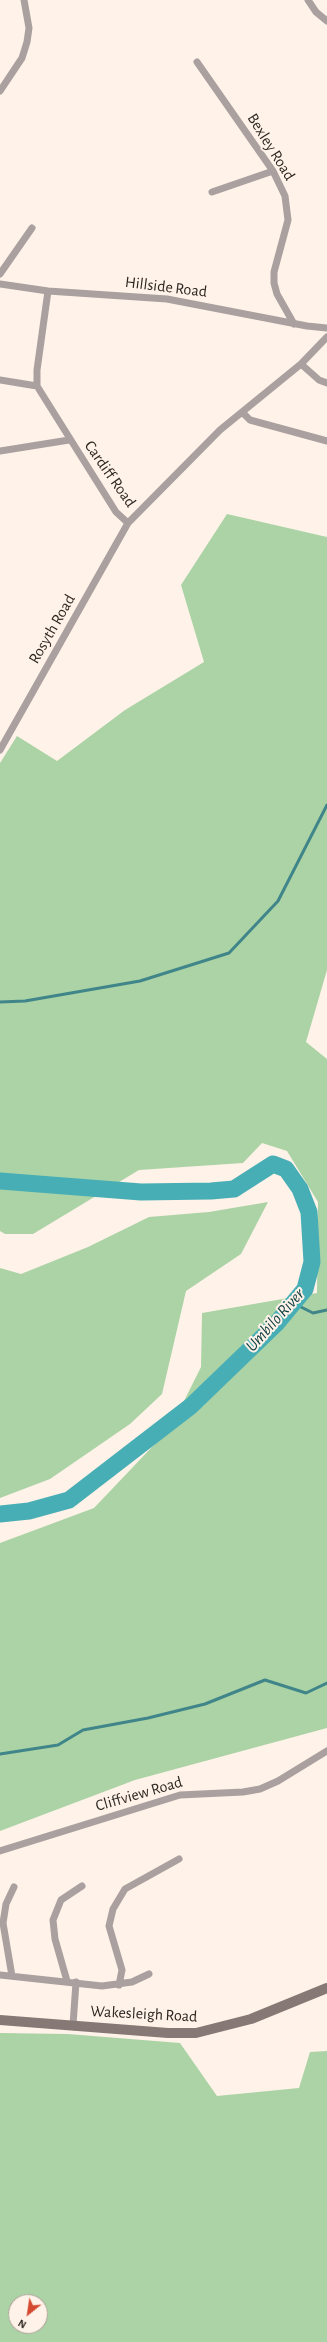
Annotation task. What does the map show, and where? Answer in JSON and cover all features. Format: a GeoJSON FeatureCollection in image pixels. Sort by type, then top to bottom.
{"type":"FeatureCollection","features":[{"type":"Feature","properties":{"kind":"main road","name":"Wakesleigh Road"},"geometry":{"type":"LineString","coordinates":[[0,2020],[196,2033],[251,2019],[327,1988]]}},
{"type":"Feature","properties":{"kind":"street"},"geometry":{"type":"LineString","coordinates":[[0,91],[22,58],[27,42],[29,28],[24,0]]}},
{"type":"Feature","properties":{"kind":"street"},"geometry":{"type":"LineString","coordinates":[[308,0],[316,12],[327,21]]}},
{"type":"Feature","properties":{"kind":"street","name":"Bexley Road"},"geometry":{"type":"LineString","coordinates":[[197,62],[273,171],[285,196],[288,208],[288,220],[274,272],[274,282],[277,294],[294,324]]}},
{"type":"Feature","properties":{"kind":"street"},"geometry":{"type":"LineString","coordinates":[[212,192],[273,171]]}},
{"type":"Feature","properties":{"kind":"street"},"geometry":{"type":"LineString","coordinates":[[0,274],[32,228]]}},
{"type":"Feature","properties":{"kind":"street","name":"Hillside Road"},"geometry":{"type":"LineString","coordinates":[[0,284],[48,291],[185,301],[294,324],[327,328]]}},
{"type":"Feature","properties":{"kind":"street"},"geometry":{"type":"LineString","coordinates":[[0,380],[37,386],[37,370],[48,291]]}},
{"type":"Feature","properties":{"kind":"street","name":"Cardiff Road"},"geometry":{"type":"LineString","coordinates":[[37,386],[69,440],[116,512],[128,523],[220,430],[243,413],[301,364],[327,337]]}},
{"type":"Feature","properties":{"kind":"street"},"geometry":{"type":"LineString","coordinates":[[301,364],[318,380],[327,383]]}},
{"type":"Feature","properties":{"kind":"street"},"geometry":{"type":"LineString","coordinates":[[243,413],[250,420],[327,441]]}},
{"type":"Feature","properties":{"kind":"street"},"geometry":{"type":"LineString","coordinates":[[0,451],[69,440]]}},
{"type":"Feature","properties":{"kind":"street","name":"Rosyth Road"},"geometry":{"type":"LineString","coordinates":[[0,750],[128,523]]}},
{"type":"Feature","properties":{"kind":"street","name":"Cliffview Road"},"geometry":{"type":"LineString","coordinates":[[0,1851],[180,1795],[243,1792],[260,1788],[284,1777],[327,1751]]}},
{"type":"Feature","properties":{"kind":"street"},"geometry":{"type":"LineString","coordinates":[[119,1985],[122,1970],[109,1926],[112,1909],[125,1889],[179,1859]]}},
{"type":"Feature","properties":{"kind":"street"},"geometry":{"type":"LineString","coordinates":[[67,1981],[54,1939],[53,1920],[61,1900],[82,1886]]}},
{"type":"Feature","properties":{"kind":"street"},"geometry":{"type":"LineString","coordinates":[[12,1976],[3,1923],[6,1904],[14,1887]]}},
{"type":"Feature","properties":{"kind":"street"},"geometry":{"type":"LineString","coordinates":[[0,1975],[67,1981],[102,1986],[119,1985],[132,1982],[149,1974]]}},
{"type":"Feature","properties":{"kind":"street"},"geometry":{"type":"LineString","coordinates":[[73,2025],[76,1982]]}},
{"type":"Feature","properties":{"kind":"green space"},"geometry":{"type":"Polygon","coordinates":[[[227,514],[327,537],[327,970],[306,1042],[327,1059],[327,1728],[135,1780],[0,1831],[0,1543],[94,1508],[171,1427],[201,1367],[202,1313],[317,1293],[318,1202],[287,1151],[262,1143],[243,1163],[139,1170],[33,1234],[5,1234],[0,1231],[0,763],[17,736],[57,761],[125,710],[204,662],[181,585],[227,514]]]}},
{"type":"Feature","properties":{"kind":"green space"},"geometry":{"type":"Polygon","coordinates":[[[268,1202],[241,1254],[186,1291],[162,1394],[130,1424],[50,1479],[0,1498],[0,1268],[21,1274],[88,1247],[149,1217],[209,1212],[268,1202]]]}},
{"type":"Feature","properties":{"kind":"green space"},"geometry":{"type":"Polygon","coordinates":[[[0,2033],[68,2034],[180,2043],[217,2096],[299,2088],[310,2052],[327,2051],[327,2342],[0,2342],[0,2033]]]}},
{"type":"Feature","properties":{"kind":"waterway"},"geometry":{"type":"LineString","coordinates":[[0,1002],[25,1001],[140,981],[229,953],[278,901],[327,805]]}},
{"type":"Feature","properties":{"kind":"waterway","name":"Umbilo River"},"geometry":{"type":"LineString","coordinates":[[0,1181],[141,1192],[211,1191],[234,1189],[273,1164],[286,1169],[300,1189],[309,1212],[312,1262],[305,1289],[276,1324],[191,1406],[69,1500],[29,1511],[0,1514]]}},
{"type":"Feature","properties":{"kind":"waterway"},"geometry":{"type":"LineString","coordinates":[[293,1303],[313,1313],[327,1310]]}},
{"type":"Feature","properties":{"kind":"waterway"},"geometry":{"type":"LineString","coordinates":[[0,1754],[58,1745],[83,1730],[148,1718],[205,1704],[265,1680],[306,1693],[327,1683]]}}]}
